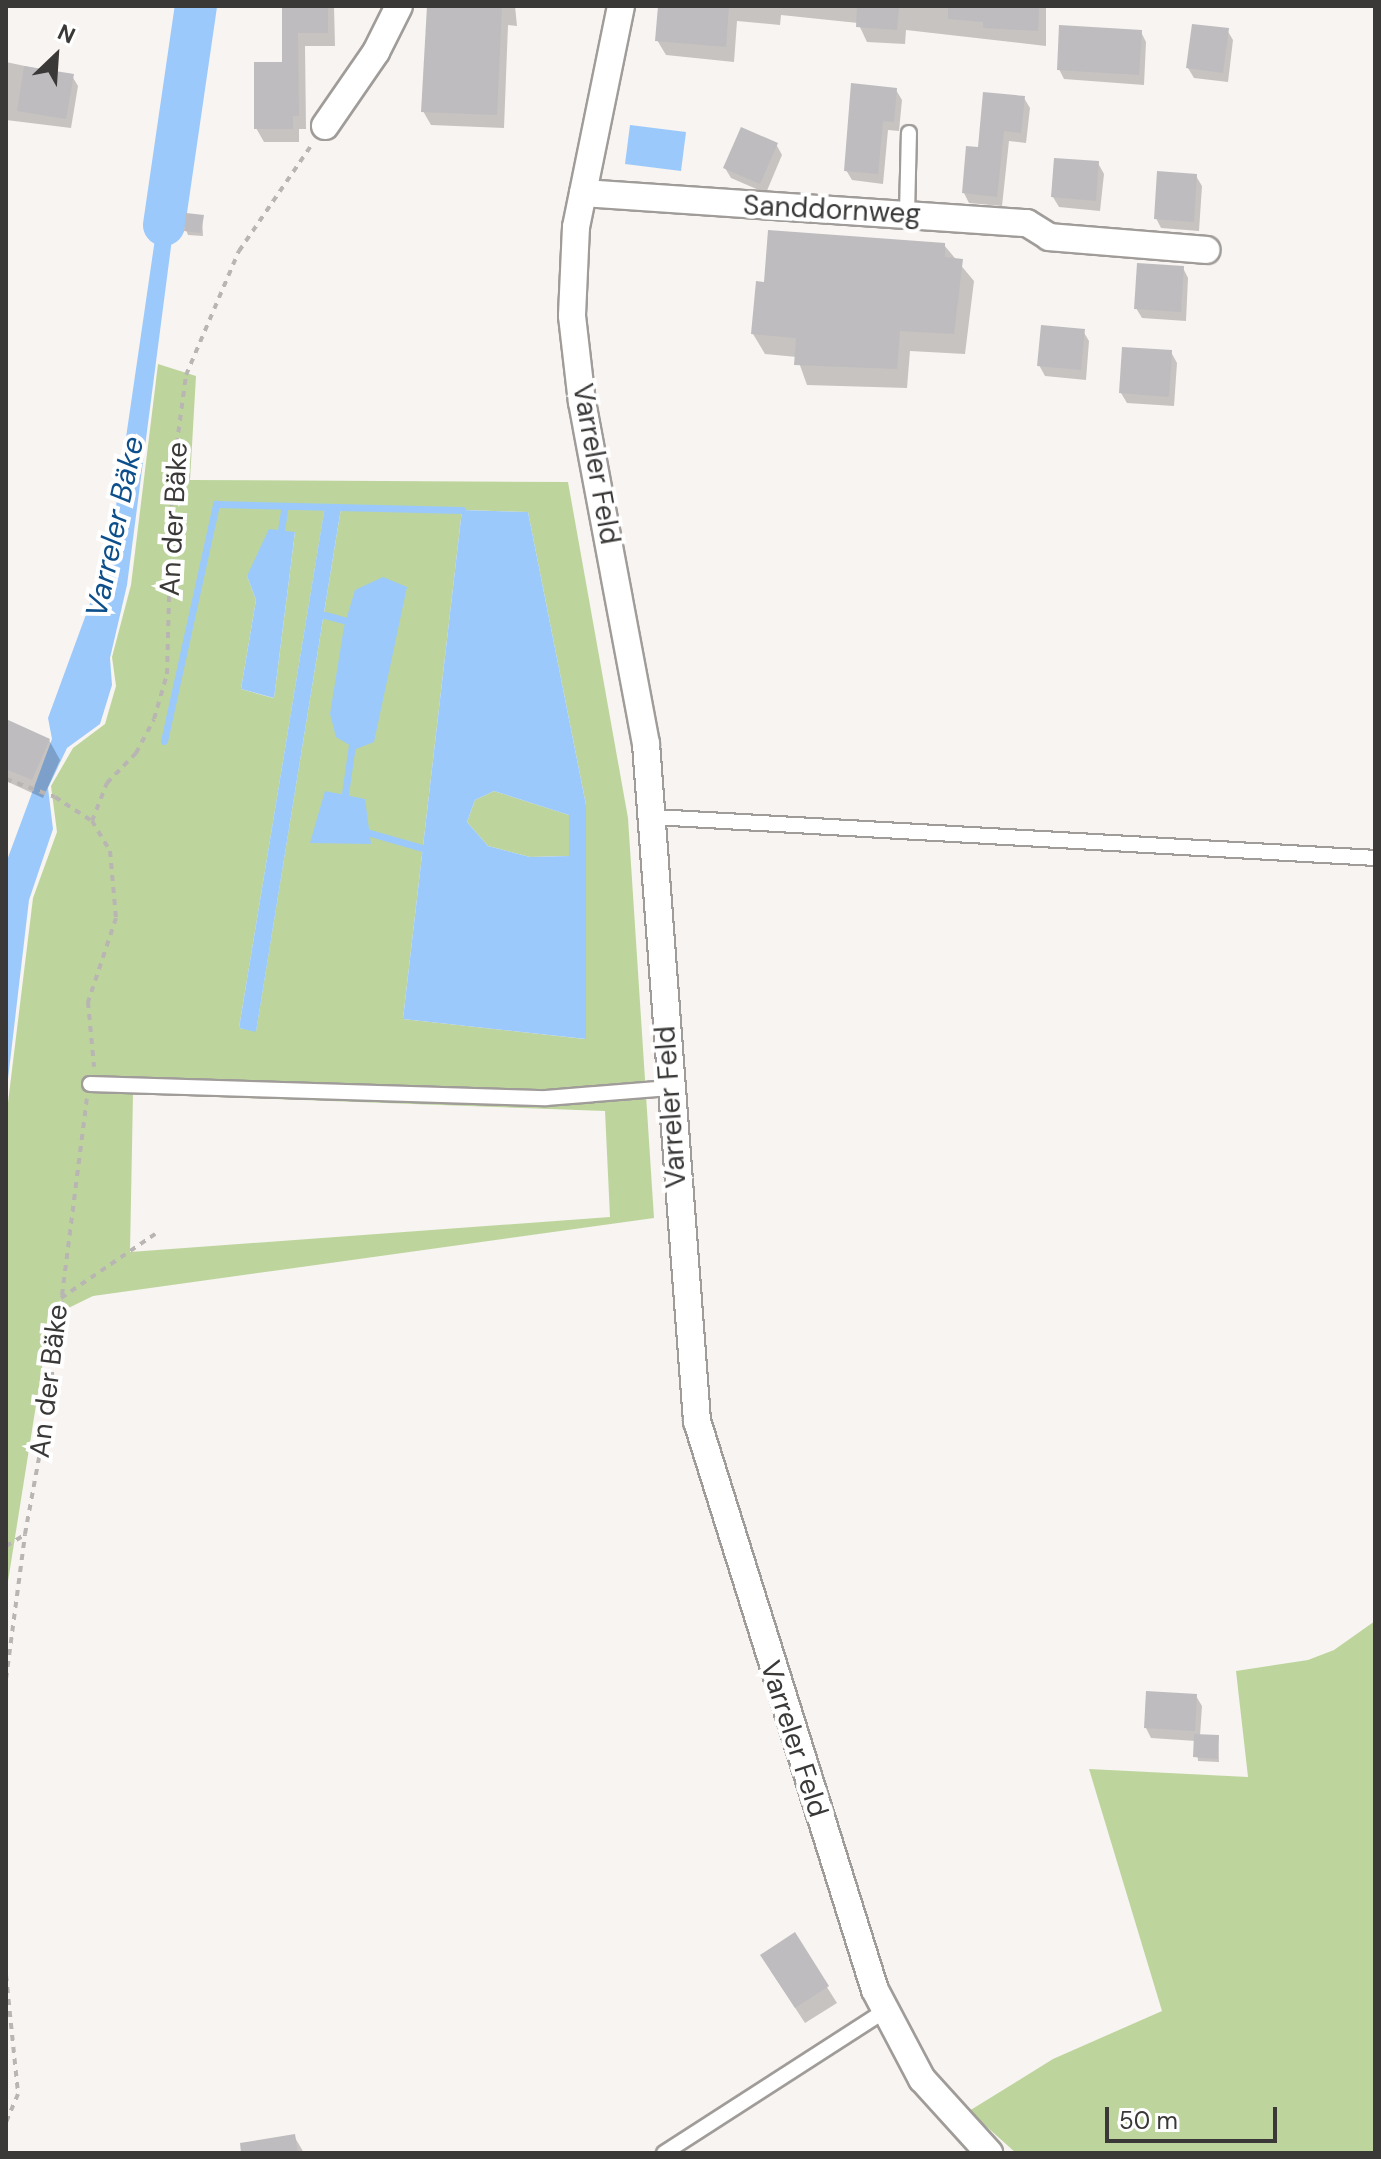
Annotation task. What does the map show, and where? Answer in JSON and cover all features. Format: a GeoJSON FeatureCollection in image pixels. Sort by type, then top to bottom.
{"type":"FeatureCollection","features":[{"type":"Feature","properties":{"kind":"street"},"geometry":{"type":"LineString","coordinates":[[325,126],[376,52],[399,6]]}},
{"type":"Feature","properties":{"kind":"street","name":"Varreler Feld"},"geometry":{"type":"LineString","coordinates":[[621,6],[583,193],[572,316],[582,402],[641,717],[654,817],[670,1088],[697,1421],[781,1703],[884,2011],[922,2079],[989,2153]]}},
{"type":"Feature","properties":{"kind":"street","name":"Sanddornweg"},"geometry":{"type":"LineString","coordinates":[[583,193],[1027,223],[1049,237],[1078,249],[1206,250]]}},
{"type":"Feature","properties":{"kind":"lane"},"geometry":{"type":"LineString","coordinates":[[907,213],[909,133]]}},
{"type":"Feature","properties":{"kind":"lane"},"geometry":{"type":"LineString","coordinates":[[654,817],[1375,858]]}},
{"type":"Feature","properties":{"kind":"lane"},"geometry":{"type":"LineString","coordinates":[[90,1084],[546,1098],[670,1088]]}},
{"type":"Feature","properties":{"kind":"lane"},"geometry":{"type":"LineString","coordinates":[[664,2153],[884,2011]]}},
{"type":"Feature","properties":{"kind":"path","name":"An der Bäke"},"geometry":{"type":"LineString","coordinates":[[92,821],[107,783],[136,753],[154,719],[167,674],[172,480],[186,375],[239,251],[325,126]]}},
{"type":"Feature","properties":{"kind":"path"},"geometry":{"type":"LineString","coordinates":[[6,779],[55,797],[92,821],[113,860],[116,918],[88,1002],[95,1058]]}},
{"type":"Feature","properties":{"kind":"path","name":"An der Bäke"},"geometry":{"type":"LineString","coordinates":[[6,1679],[25,1534],[47,1414],[59,1299],[90,1084]]}},
{"type":"Feature","properties":{"kind":"path"},"geometry":{"type":"LineString","coordinates":[[59,1299],[155,1234]]}},
{"type":"Feature","properties":{"kind":"path"},"geometry":{"type":"LineString","coordinates":[[6,1546],[25,1534]]}},
{"type":"Feature","properties":{"kind":"path"},"geometry":{"type":"LineString","coordinates":[[6,1975],[18,2094],[6,2122]]}},
{"type":"Feature","properties":{"kind":"green space"},"geometry":{"type":"Polygon","coordinates":[[[158,364],[196,376],[190,480],[568,482],[628,818],[654,1218],[93,1296],[50,1317],[6,1594],[6,1119],[33,898],[57,832],[51,786],[73,748],[105,724],[116,686],[112,657],[131,585],[158,364]],[[325,507],[239,1028],[256,1031],[341,508],[325,507]],[[462,510],[403,1019],[585,1039],[586,805],[528,512],[462,510]],[[295,532],[247,576],[256,600],[241,689],[274,698],[295,532]],[[133,1094],[130,1252],[610,1217],[605,1111],[133,1094]]]}},
{"type":"Feature","properties":{"kind":"green space"},"geometry":{"type":"Polygon","coordinates":[[[494,791],[569,815],[569,856],[530,857],[488,846],[467,822],[475,800],[494,791]]]}},
{"type":"Feature","properties":{"kind":"green space"},"geometry":{"type":"Polygon","coordinates":[[[1375,1621],[1375,2153],[1016,2153],[969,2111],[1053,2059],[1162,2011],[1089,1769],[1248,1777],[1236,1671],[1308,1660],[1334,1650],[1375,1621]]]}},
{"type":"Feature","properties":{"kind":"water"},"geometry":{"type":"Polygon","coordinates":[[[630,125],[686,132],[681,171],[625,164],[630,125]]]}},
{"type":"Feature","properties":{"kind":"water"},"geometry":{"type":"Polygon","coordinates":[[[172,168],[179,185],[127,585],[110,658],[112,685],[100,724],[67,748],[48,788],[53,829],[29,900],[6,1096],[6,863],[52,739],[48,718],[99,579],[116,506],[163,184],[172,168]]]}},
{"type":"Feature","properties":{"kind":"water"},"geometry":{"type":"Polygon","coordinates":[[[325,506],[341,508],[256,1032],[239,1028],[325,506]]]}},
{"type":"Feature","properties":{"kind":"water"},"geometry":{"type":"Polygon","coordinates":[[[462,510],[528,512],[586,805],[586,1039],[403,1019],[462,510]],[[494,791],[475,800],[467,822],[488,846],[530,857],[569,856],[569,815],[494,791]]]}},
{"type":"Feature","properties":{"kind":"water"},"geometry":{"type":"Polygon","coordinates":[[[269,529],[295,532],[274,698],[241,689],[256,600],[247,576],[269,529]]]}},
{"type":"Feature","properties":{"kind":"water"},"geometry":{"type":"Polygon","coordinates":[[[383,577],[407,587],[374,742],[356,749],[336,737],[330,714],[344,627],[355,590],[383,577]]]}},
{"type":"Feature","properties":{"kind":"water"},"geometry":{"type":"Polygon","coordinates":[[[325,791],[365,799],[371,844],[310,843],[325,791]]]}},
{"type":"Feature","properties":{"kind":"building"},"geometry":{"type":"Polygon","coordinates":[[[282,6],[328,6],[328,33],[298,33],[299,116],[293,116],[293,129],[254,129],[254,62],[282,62],[282,6]]]}},
{"type":"Feature","properties":{"kind":"building"},"geometry":{"type":"Polygon","coordinates":[[[427,6],[502,6],[497,115],[421,112],[427,6]]]}},
{"type":"Feature","properties":{"kind":"building"},"geometry":{"type":"Polygon","coordinates":[[[658,6],[729,6],[726,47],[655,41],[658,6]]]}},
{"type":"Feature","properties":{"kind":"building"},"geometry":{"type":"Polygon","coordinates":[[[857,6],[899,6],[897,30],[856,27],[857,6]]]}},
{"type":"Feature","properties":{"kind":"building"},"geometry":{"type":"Polygon","coordinates":[[[948,6],[1039,6],[1038,31],[983,28],[983,22],[948,19],[948,6]]]}},
{"type":"Feature","properties":{"kind":"building"},"geometry":{"type":"Polygon","coordinates":[[[1192,24],[1229,28],[1223,73],[1186,68],[1192,24]]]}},
{"type":"Feature","properties":{"kind":"building"},"geometry":{"type":"Polygon","coordinates":[[[1059,25],[1142,30],[1139,75],[1057,70],[1059,25]]]}},
{"type":"Feature","properties":{"kind":"building"},"geometry":{"type":"Polygon","coordinates":[[[24,66],[74,74],[66,119],[17,111],[24,66]]]}},
{"type":"Feature","properties":{"kind":"building"},"geometry":{"type":"Polygon","coordinates":[[[851,83],[897,88],[894,122],[883,121],[878,174],[844,171],[851,83]]]}},
{"type":"Feature","properties":{"kind":"building"},"geometry":{"type":"Polygon","coordinates":[[[983,92],[1025,96],[1021,133],[1004,131],[997,197],[962,193],[966,146],[978,147],[983,92]]]}},
{"type":"Feature","properties":{"kind":"building"},"geometry":{"type":"Polygon","coordinates":[[[741,127],[778,143],[760,184],[723,168],[741,127]]]}},
{"type":"Feature","properties":{"kind":"building"},"geometry":{"type":"Polygon","coordinates":[[[1054,158],[1099,161],[1096,201],[1051,197],[1054,158]]]}},
{"type":"Feature","properties":{"kind":"building"},"geometry":{"type":"Polygon","coordinates":[[[1157,171],[1197,174],[1194,222],[1154,219],[1157,171]]]}},
{"type":"Feature","properties":{"kind":"building"},"geometry":{"type":"Polygon","coordinates":[[[186,213],[204,215],[201,233],[184,231],[186,213]]]}},
{"type":"Feature","properties":{"kind":"building"},"geometry":{"type":"Polygon","coordinates":[[[768,230],[945,243],[945,257],[963,259],[954,334],[900,331],[897,369],[794,365],[796,338],[751,334],[756,281],[764,282],[768,230]]]}},
{"type":"Feature","properties":{"kind":"building"},"geometry":{"type":"Polygon","coordinates":[[[1137,263],[1184,266],[1181,312],[1134,309],[1137,263]]]}},
{"type":"Feature","properties":{"kind":"building"},"geometry":{"type":"Polygon","coordinates":[[[1041,325],[1085,329],[1081,370],[1037,366],[1041,325]]]}},
{"type":"Feature","properties":{"kind":"building"},"geometry":{"type":"Polygon","coordinates":[[[1122,347],[1172,350],[1169,397],[1119,393],[1122,347]]]}},
{"type":"Feature","properties":{"kind":"building"},"geometry":{"type":"Polygon","coordinates":[[[6,719],[50,739],[32,780],[6,769],[6,719]]]}},
{"type":"Feature","properties":{"kind":"building"},"geometry":{"type":"Polygon","coordinates":[[[1146,1691],[1197,1694],[1195,1731],[1144,1728],[1146,1691]]]}},
{"type":"Feature","properties":{"kind":"building"},"geometry":{"type":"Polygon","coordinates":[[[1194,1734],[1219,1735],[1218,1759],[1193,1757],[1194,1734]]]}},
{"type":"Feature","properties":{"kind":"building"},"geometry":{"type":"Polygon","coordinates":[[[795,1932],[829,1986],[795,2008],[760,1955],[795,1932]]]}},
{"type":"Feature","properties":{"kind":"building"},"geometry":{"type":"Polygon","coordinates":[[[295,2134],[298,2153],[241,2153],[240,2143],[295,2134]]]}},
{"type":"Feature","properties":{"kind":"waterway","name":"Varreler Bäke"},"geometry":{"type":"LineString","coordinates":[[164,225],[196,6]]}},
{"type":"Feature","properties":{"kind":"waterway"},"geometry":{"type":"LineString","coordinates":[[164,741],[216,504],[462,510]]}},
{"type":"Feature","properties":{"kind":"waterway"},"geometry":{"type":"LineString","coordinates":[[281,530],[285,506]]}},
{"type":"Feature","properties":{"kind":"waterway"},"geometry":{"type":"LineString","coordinates":[[325,615],[354,623]]}},
{"type":"Feature","properties":{"kind":"waterway"},"geometry":{"type":"LineString","coordinates":[[344,801],[353,738]]}},
{"type":"Feature","properties":{"kind":"waterway"},"geometry":{"type":"LineString","coordinates":[[363,831],[426,849]]}}]}
